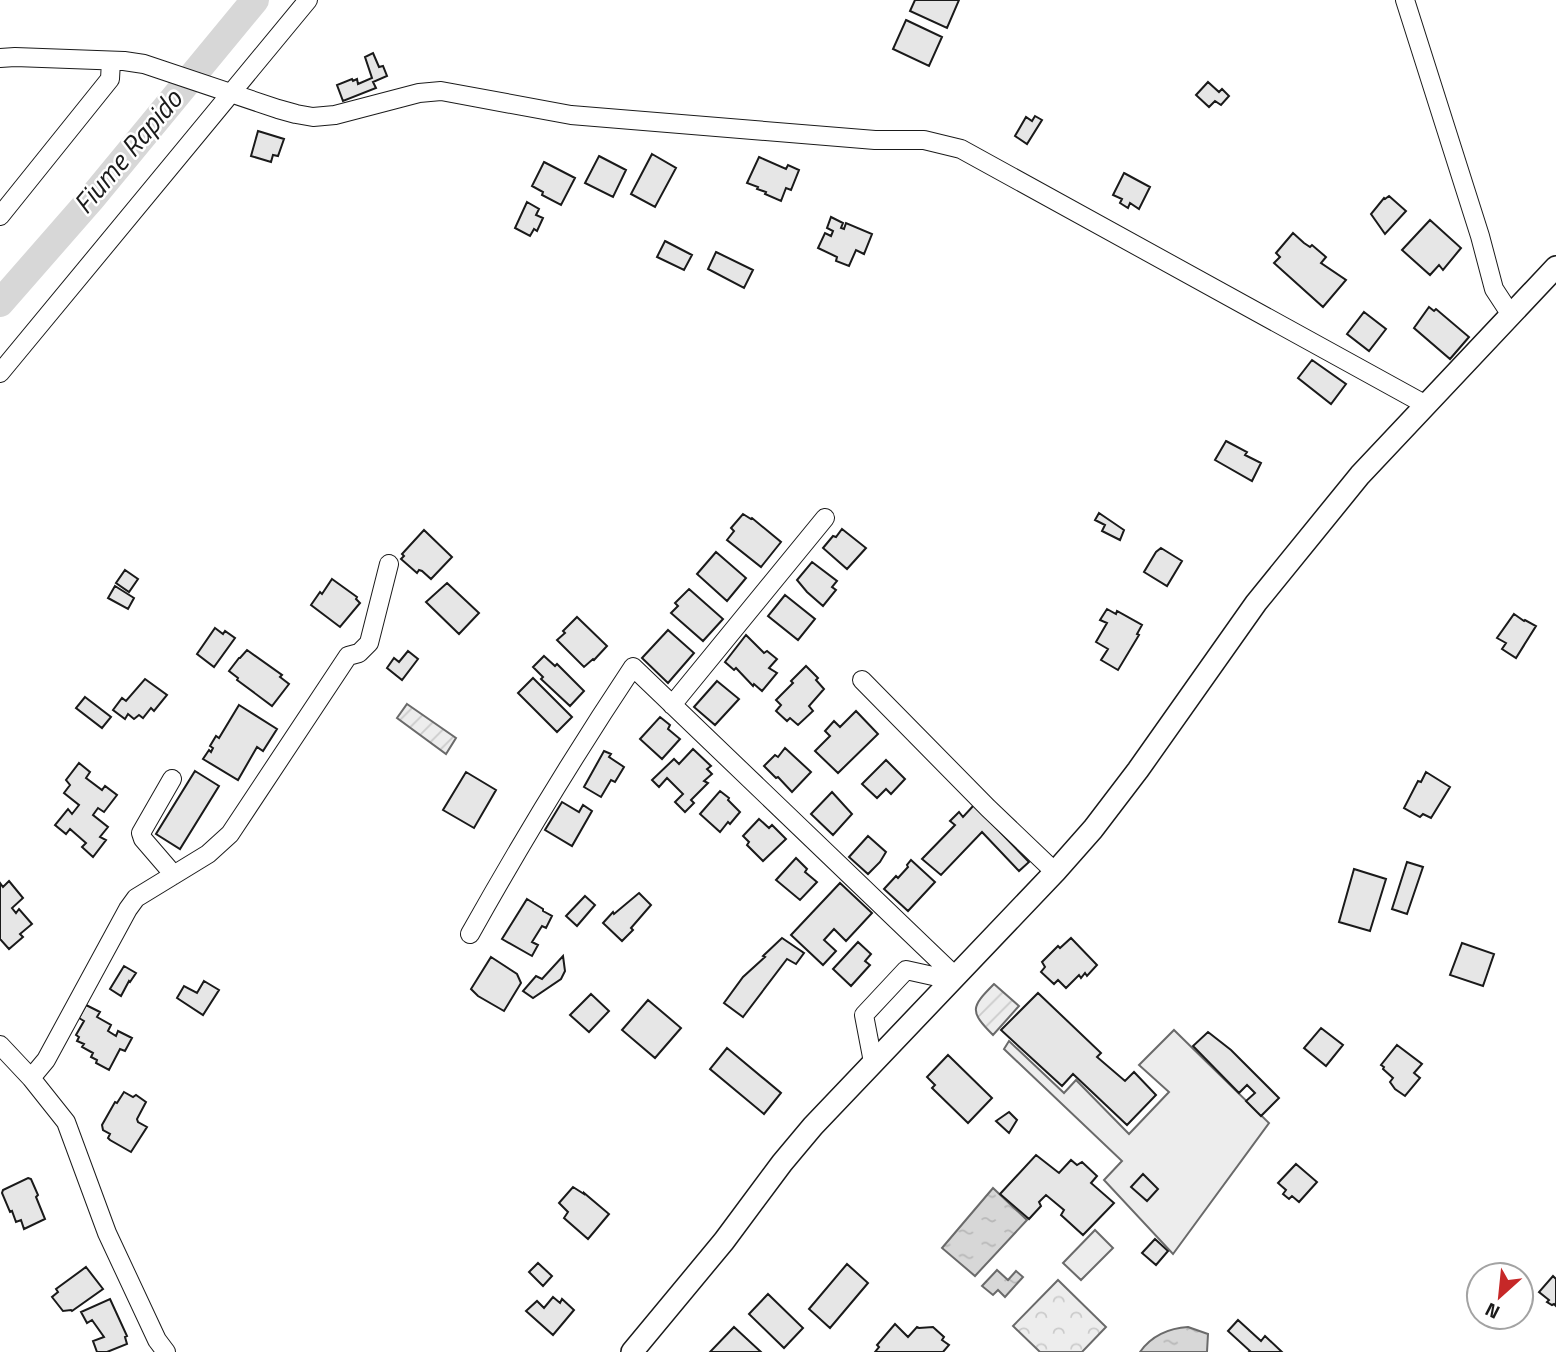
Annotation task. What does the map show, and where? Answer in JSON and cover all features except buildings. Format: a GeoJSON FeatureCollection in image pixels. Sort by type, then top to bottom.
{"type":"FeatureCollection","features":[{"type":"Feature","properties":{"kind":"main road"},"geometry":{"type":"LineString","coordinates":[[632,1352],[805,1135],[1093,829],[1256,603],[1360,475],[1556,267]]}},
{"type":"Feature","properties":{"kind":"street"},"geometry":{"type":"LineString","coordinates":[[0,373],[223,91],[308,0]]}},
{"type":"Feature","properties":{"kind":"street"},"geometry":{"type":"LineString","coordinates":[[1405,0],[1480,236],[1494,289],[1511,315]]}},
{"type":"Feature","properties":{"kind":"street"},"geometry":{"type":"LineString","coordinates":[[0,58],[144,64],[287,112],[313,117],[335,115],[419,93],[441,91],[571,115],[875,140],[924,140],[961,149],[1426,405]]}},
{"type":"Feature","properties":{"kind":"street"},"geometry":{"type":"LineString","coordinates":[[0,216],[110,79],[111,61]]}},
{"type":"Feature","properties":{"kind":"street"},"geometry":{"type":"LineString","coordinates":[[672,705],[825,518]]}},
{"type":"Feature","properties":{"kind":"street"},"geometry":{"type":"LineString","coordinates":[[31,1078],[46,1060],[136,898],[208,853],[230,834],[348,656],[359,653],[369,643],[389,564]]}},
{"type":"Feature","properties":{"kind":"street"},"geometry":{"type":"LineString","coordinates":[[470,934],[593,727],[633,667],[953,978]]}},
{"type":"Feature","properties":{"kind":"street"},"geometry":{"type":"LineString","coordinates":[[862,680],[1055,872]]}},
{"type":"Feature","properties":{"kind":"street"},"geometry":{"type":"LineString","coordinates":[[172,779],[141,833],[143,839],[174,875]]}},
{"type":"Feature","properties":{"kind":"street"},"geometry":{"type":"LineString","coordinates":[[873,1062],[864,1015],[906,970],[953,978]]}},
{"type":"Feature","properties":{"kind":"street"},"geometry":{"type":"LineString","coordinates":[[0,1045],[66,1122],[107,1233],[157,1340],[166,1352]]}},
{"type":"Feature","properties":{"kind":"shaded area"},"geometry":{"type":"Polygon","coordinates":[[[1174,1030],[1269,1123],[1173,1254],[1104,1180],[1122,1161],[1004,1049],[1009,1041],[1064,1093],[1076,1080],[1129,1134],[1169,1092],[1139,1065],[1174,1030]]]}},
{"type":"Feature","properties":{"kind":"shaded area"},"geometry":{"type":"Polygon","coordinates":[[[1095,1230],[1113,1248],[1081,1280],[1063,1263],[1095,1230]]]}},
{"type":"Feature","properties":{"kind":"green space"},"geometry":{"type":"Polygon","coordinates":[[[407,704],[456,738],[446,754],[397,718],[407,704]]]}},
{"type":"Feature","properties":{"kind":"green space"},"geometry":{"type":"Polygon","coordinates":[[[994,984],[1019,1006],[993,1035],[980,1020],[976,1009],[981,998],[994,984]]]}},
{"type":"Feature","properties":{"kind":"green space"},"geometry":{"type":"Polygon","coordinates":[[[1058,1280],[1106,1327],[1082,1352],[1040,1352],[1013,1326],[1058,1280]]]}},
{"type":"Feature","properties":{"kind":"water"},"geometry":{"type":"Polygon","coordinates":[[[993,1188],[1027,1220],[975,1276],[942,1248],[993,1188]]]}},
{"type":"Feature","properties":{"kind":"water"},"geometry":{"type":"Polygon","coordinates":[[[997,1270],[1008,1280],[1016,1271],[1023,1277],[1005,1297],[998,1290],[993,1295],[982,1286],[997,1270]]]}},
{"type":"Feature","properties":{"kind":"water"},"geometry":{"type":"Polygon","coordinates":[[[1188,1327],[1208,1334],[1207,1352],[1140,1352],[1149,1341],[1161,1334],[1188,1327]]]}},
{"type":"Feature","properties":{"kind":"waterway","name":"Fiume Rapido"},"geometry":{"type":"LineString","coordinates":[[0,303],[91,199],[255,0]]}}]}
